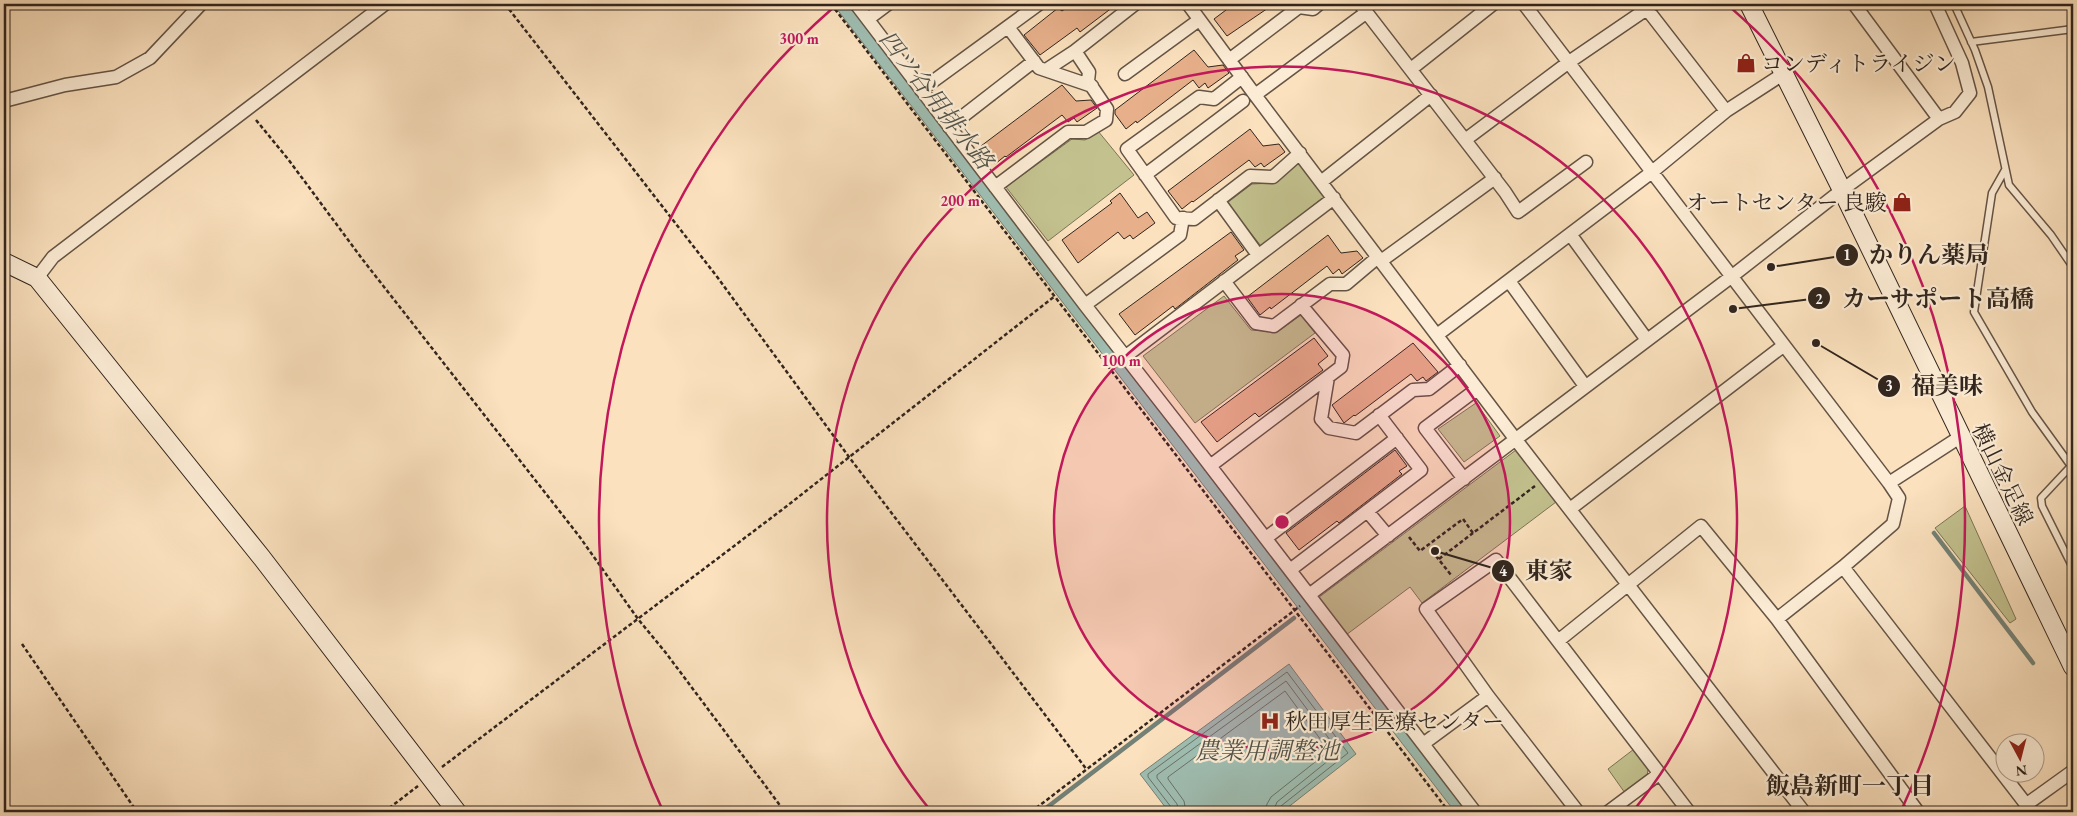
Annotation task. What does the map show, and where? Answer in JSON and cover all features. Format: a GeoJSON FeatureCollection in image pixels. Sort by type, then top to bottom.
{"type":"FeatureCollection","features":[{"type":"Feature","properties":{"kind":"street"},"geometry":{"type":"LineString","coordinates":[[4,102],[65,85],[116,77],[150,58],[201,4]]}},
{"type":"Feature","properties":{"kind":"street"},"geometry":{"type":"LineString","coordinates":[[37,278],[53,257],[385,4]]}},
{"type":"Feature","properties":{"kind":"street"},"geometry":{"type":"LineString","coordinates":[[856,4],[1084,305],[1126,356],[1475,812]]}},
{"type":"Feature","properties":{"kind":"street"},"geometry":{"type":"LineString","coordinates":[[868,19],[888,4]]}},
{"type":"Feature","properties":{"kind":"street"},"geometry":{"type":"LineString","coordinates":[[921,90],[1039,4]]}},
{"type":"Feature","properties":{"kind":"street"},"geometry":{"type":"LineString","coordinates":[[1046,70],[1135,4]]}},
{"type":"Feature","properties":{"kind":"street"},"geometry":{"type":"LineString","coordinates":[[1229,60],[1298,7],[1312,9],[1319,4]]}},
{"type":"Feature","properties":{"kind":"street"},"geometry":{"type":"LineString","coordinates":[[1411,68],[1493,4]]}},
{"type":"Feature","properties":{"kind":"street"},"geometry":{"type":"LineString","coordinates":[[1524,4],[1899,498],[1893,524],[1843,567],[1777,619]]}},
{"type":"Feature","properties":{"kind":"street","name":"横山金足線"},"geometry":{"type":"LineString","coordinates":[[1749,4],[1842,190],[2073,667]]}},
{"type":"Feature","properties":{"kind":"street"},"geometry":{"type":"LineString","coordinates":[[1854,4],[1939,119]]}},
{"type":"Feature","properties":{"kind":"street"},"geometry":{"type":"LineString","coordinates":[[1309,595],[1731,277],[1842,190],[1939,119],[1955,112],[1970,93],[1962,63],[1935,4]]}},
{"type":"Feature","properties":{"kind":"street"},"geometry":{"type":"LineString","coordinates":[[1191,5],[1199,20],[1477,389],[1804,812]]}},
{"type":"Feature","properties":{"kind":"street"},"geometry":{"type":"LineString","coordinates":[[1466,140],[1648,5],[1726,111]]}},
{"type":"Feature","properties":{"kind":"street"},"geometry":{"type":"LineString","coordinates":[[1256,94],[1364,8],[1495,178],[1518,212],[1586,162]]}},
{"type":"Feature","properties":{"kind":"street"},"geometry":{"type":"LineString","coordinates":[[1125,74],[1199,20]]}},
{"type":"Feature","properties":{"kind":"street"},"geometry":{"type":"LineString","coordinates":[[1008,26],[1039,68],[1092,86]]}},
{"type":"Feature","properties":{"kind":"street"},"geometry":{"type":"LineString","coordinates":[[995,187],[1068,132],[1086,132],[1106,120],[1107,109],[1088,81],[1089,72],[1074,51]]}},
{"type":"Feature","properties":{"kind":"street"},"geometry":{"type":"LineString","coordinates":[[949,127],[1034,61]]}},
{"type":"Feature","properties":{"kind":"street"},"geometry":{"type":"LineString","coordinates":[[1437,335],[1652,172],[1726,111],[1784,74]]}},
{"type":"Feature","properties":{"kind":"street"},"geometry":{"type":"LineString","coordinates":[[1242,77],[1214,98],[1199,97],[1127,149],[1176,218],[1194,219],[1250,176],[1273,177],[1300,153]]}},
{"type":"Feature","properties":{"kind":"street"},"geometry":{"type":"LineString","coordinates":[[1322,182],[1432,95]]}},
{"type":"Feature","properties":{"kind":"street"},"geometry":{"type":"LineString","coordinates":[[1145,175],[1243,101]]}},
{"type":"Feature","properties":{"kind":"street"},"geometry":{"type":"LineString","coordinates":[[1224,282],[1256,323],[1274,326],[1330,284],[1346,284],[1495,178]]}},
{"type":"Feature","properties":{"kind":"street"},"geometry":{"type":"LineString","coordinates":[[1126,356],[1334,198]]}},
{"type":"Feature","properties":{"kind":"street"},"geometry":{"type":"LineString","coordinates":[[1218,200],[1258,255]]}},
{"type":"Feature","properties":{"kind":"street"},"geometry":{"type":"LineString","coordinates":[[1084,305],[1180,235],[1183,218]]}},
{"type":"Feature","properties":{"kind":"street"},"geometry":{"type":"LineString","coordinates":[[1570,234],[1647,340]]}},
{"type":"Feature","properties":{"kind":"street"},"geometry":{"type":"LineString","coordinates":[[4,262],[37,278],[262,558],[457,812]]}},
{"type":"Feature","properties":{"kind":"street"},"geometry":{"type":"LineString","coordinates":[[1508,281],[1585,386]]}},
{"type":"Feature","properties":{"kind":"street"},"geometry":{"type":"LineString","coordinates":[[1210,466],[1340,366],[1343,355],[1301,305]]}},
{"type":"Feature","properties":{"kind":"street"},"geometry":{"type":"LineString","coordinates":[[1570,509],[1783,346]]}},
{"type":"Feature","properties":{"kind":"street"},"geometry":{"type":"LineString","coordinates":[[1328,376],[1321,419],[1329,428],[1356,433],[1413,390],[1429,389],[1460,365]]}},
{"type":"Feature","properties":{"kind":"street"},"geometry":{"type":"LineString","coordinates":[[1464,478],[1425,428],[1477,389]]}},
{"type":"Feature","properties":{"kind":"street"},"geometry":{"type":"LineString","coordinates":[[1290,570],[1421,470],[1379,415]]}},
{"type":"Feature","properties":{"kind":"street"},"geometry":{"type":"LineString","coordinates":[[1889,483],[1960,437]]}},
{"type":"Feature","properties":{"kind":"street"},"geometry":{"type":"LineString","coordinates":[[1266,538],[1397,438]]}},
{"type":"Feature","properties":{"kind":"street"},"geometry":{"type":"LineString","coordinates":[[1367,511],[1388,536]]}},
{"type":"Feature","properties":{"kind":"street"},"geometry":{"type":"LineString","coordinates":[[1558,641],[1701,526],[1777,619],[1918,812]]}},
{"type":"Feature","properties":{"kind":"street"},"geometry":{"type":"LineString","coordinates":[[1578,812],[1488,696],[1426,610],[1496,560],[1689,812]]}},
{"type":"Feature","properties":{"kind":"street"},"geometry":{"type":"LineString","coordinates":[[1843,567],[2030,808],[2073,771]]}},
{"type":"Feature","properties":{"kind":"street"},"geometry":{"type":"LineString","coordinates":[[1423,744],[1488,696]]}},
{"type":"Feature","properties":{"kind":"street"},"geometry":{"type":"LineString","coordinates":[[1608,812],[1660,774]]}},
{"type":"Feature","properties":{"kind":"lane"},"geometry":{"type":"LineString","coordinates":[[1954,4],[1988,86],[2008,186],[2051,235],[2073,267]]}},
{"type":"Feature","properties":{"kind":"lane"},"geometry":{"type":"LineString","coordinates":[[1971,42],[2073,29]]}},
{"type":"Feature","properties":{"kind":"lane"},"geometry":{"type":"LineString","coordinates":[[2005,170],[1992,193],[1974,312],[2032,412],[2072,465],[2041,498],[2042,506],[2073,568]]}},
{"type":"Feature","properties":{"kind":"path"},"geometry":{"type":"LineString","coordinates":[[505,4],[718,278],[848,456],[1086,770]]}},
{"type":"Feature","properties":{"kind":"path"},"geometry":{"type":"LineString","coordinates":[[831,4],[1449,812]]}},
{"type":"Feature","properties":{"kind":"path"},"geometry":{"type":"LineString","coordinates":[[247,110],[288,159],[381,283],[579,536],[638,619],[666,653],[785,812]]}},
{"type":"Feature","properties":{"kind":"path"},"geometry":{"type":"LineString","coordinates":[[384,812],[783,509],[848,456],[1055,296]]}},
{"type":"Feature","properties":{"kind":"path"},"geometry":{"type":"LineString","coordinates":[[1459,586],[1438,558],[1540,482]]}},
{"type":"Feature","properties":{"kind":"path"},"geometry":{"type":"LineString","coordinates":[[1400,526],[1420,551],[1463,519],[1474,533]]}},
{"type":"Feature","properties":{"kind":"path"},"geometry":{"type":"LineString","coordinates":[[1031,812],[1295,610]]}},
{"type":"Feature","properties":{"kind":"path"},"geometry":{"type":"LineString","coordinates":[[22,644],[137,812]]}},
{"type":"Feature","properties":{"kind":"shaded area"},"geometry":{"type":"Polygon","coordinates":[[[1098,131],[1134,175],[1048,241],[1006,187],[1072,139],[1085,140],[1098,131]]]}},
{"type":"Feature","properties":{"kind":"shaded area"},"geometry":{"type":"Polygon","coordinates":[[[1299,163],[1324,197],[1261,246],[1227,203],[1252,184],[1273,183],[1299,163]]]}},
{"type":"Feature","properties":{"kind":"shaded area"},"geometry":{"type":"Polygon","coordinates":[[[1224,296],[1251,330],[1277,332],[1301,315],[1315,333],[1195,423],[1143,356],[1224,296]]]}},
{"type":"Feature","properties":{"kind":"shaded area"},"geometry":{"type":"Polygon","coordinates":[[[1476,403],[1500,436],[1464,462],[1438,429],[1476,403]]]}},
{"type":"Feature","properties":{"kind":"shaded area"},"geometry":{"type":"Polygon","coordinates":[[[1516,450],[1556,502],[1422,603],[1410,587],[1346,635],[1318,598],[1516,450]]]}},
{"type":"Feature","properties":{"kind":"shaded area"},"geometry":{"type":"Polygon","coordinates":[[[1965,506],[2016,619],[2010,623],[1935,528],[1965,506]]]}},
{"type":"Feature","properties":{"kind":"shaded area"},"geometry":{"type":"Polygon","coordinates":[[[1634,749],[1648,769],[1647,777],[1625,793],[1608,769],[1634,749]]]}},
{"type":"Feature","properties":{"kind":"water","name":"四ツ谷用排水路"},"geometry":{"type":"Polygon","coordinates":[[[833,4],[849,4],[1467,812],[1455,812],[833,4]]]}},
{"type":"Feature","properties":{"kind":"water","name":"農業用調整池"},"geometry":{"type":"Polygon","coordinates":[[[1289,664],[1356,754],[1282,812],[1169,812],[1140,774],[1289,664]]]}},
{"type":"Feature","properties":{"kind":"building"},"geometry":{"type":"Polygon","coordinates":[[[1072,4],[1117,4],[1080,32],[1077,28],[1040,55],[1024,35],[1058,8],[1062,11],[1072,4]]]}},
{"type":"Feature","properties":{"kind":"building"},"geometry":{"type":"Polygon","coordinates":[[[1234,4],[1274,4],[1227,36],[1214,19],[1234,4]]]}},
{"type":"Feature","properties":{"kind":"building"},"geometry":{"type":"Polygon","coordinates":[[[1194,50],[1208,67],[1223,65],[1229,73],[1208,88],[1205,83],[1199,88],[1193,80],[1137,123],[1136,121],[1126,129],[1115,114],[1115,110],[1194,50]]]}},
{"type":"Feature","properties":{"kind":"building"},"geometry":{"type":"Polygon","coordinates":[[[1062,85],[1076,101],[1091,100],[1097,108],[1077,122],[1074,118],[1068,122],[1062,115],[995,164],[981,146],[1062,85]]]}},
{"type":"Feature","properties":{"kind":"building"},"geometry":{"type":"Polygon","coordinates":[[[1250,129],[1263,146],[1279,144],[1285,152],[1264,167],[1261,163],[1255,167],[1249,160],[1182,209],[1168,191],[1250,129]]]}},
{"type":"Feature","properties":{"kind":"building"},"geometry":{"type":"Polygon","coordinates":[[[1120,193],[1138,218],[1147,212],[1155,223],[1133,239],[1130,235],[1124,239],[1118,232],[1078,263],[1062,240],[1112,203],[1110,201],[1120,193]]]}},
{"type":"Feature","properties":{"kind":"building"},"geometry":{"type":"Polygon","coordinates":[[[1231,232],[1244,250],[1235,256],[1238,260],[1175,309],[1173,306],[1135,335],[1119,314],[1231,232]]]}},
{"type":"Feature","properties":{"kind":"building"},"geometry":{"type":"Polygon","coordinates":[[[1328,235],[1341,253],[1357,251],[1363,258],[1342,274],[1339,269],[1333,274],[1327,266],[1271,309],[1270,307],[1260,315],[1247,297],[1328,235]]]}},
{"type":"Feature","properties":{"kind":"building"},"geometry":{"type":"Polygon","coordinates":[[[1314,338],[1328,356],[1318,364],[1323,370],[1259,417],[1255,413],[1217,442],[1201,422],[1314,338]]]}},
{"type":"Feature","properties":{"kind":"building"},"geometry":{"type":"Polygon","coordinates":[[[1413,343],[1438,372],[1426,381],[1423,377],[1417,381],[1411,374],[1344,423],[1332,405],[1413,343]]]}},
{"type":"Feature","properties":{"kind":"building"},"geometry":{"type":"Polygon","coordinates":[[[1395,450],[1407,466],[1399,471],[1402,474],[1339,523],[1337,521],[1299,550],[1286,533],[1395,450]]]}},
{"type":"Feature","properties":{"kind":"waterway"},"geometry":{"type":"LineString","coordinates":[[1934,533],[2033,663]]}},
{"type":"Feature","properties":{"kind":"waterway"},"geometry":{"type":"LineString","coordinates":[[1041,812],[1294,618]]}},
{"type":"Feature","properties":{"kind":"place","name":"コンディトライジン"},"geometry":{"type":"Point","coordinates":[1746,63]}},
{"type":"Feature","properties":{"kind":"place","name":"オートセンター 良駿"},"geometry":{"type":"Point","coordinates":[1902,202]}},
{"type":"Feature","properties":{"kind":"place","name":"かりん薬局"},"geometry":{"type":"Point","coordinates":[1771,267]}},
{"type":"Feature","properties":{"kind":"place","name":"カーサポート高橋"},"geometry":{"type":"Point","coordinates":[1733,309]}},
{"type":"Feature","properties":{"kind":"place","name":"福美味"},"geometry":{"type":"Point","coordinates":[1816,343]}},
{"type":"Feature","properties":{"kind":"place","name":"東家"},"geometry":{"type":"Point","coordinates":[1435,551]}},
{"type":"Feature","properties":{"kind":"place","name":"秋田厚生医療センター"},"geometry":{"type":"Point","coordinates":[1270,721]}},
{"type":"Feature","properties":{"kind":"district","name":"飯島新町一丁目"},"geometry":{"type":"Point","coordinates":[1850,786]}}]}
